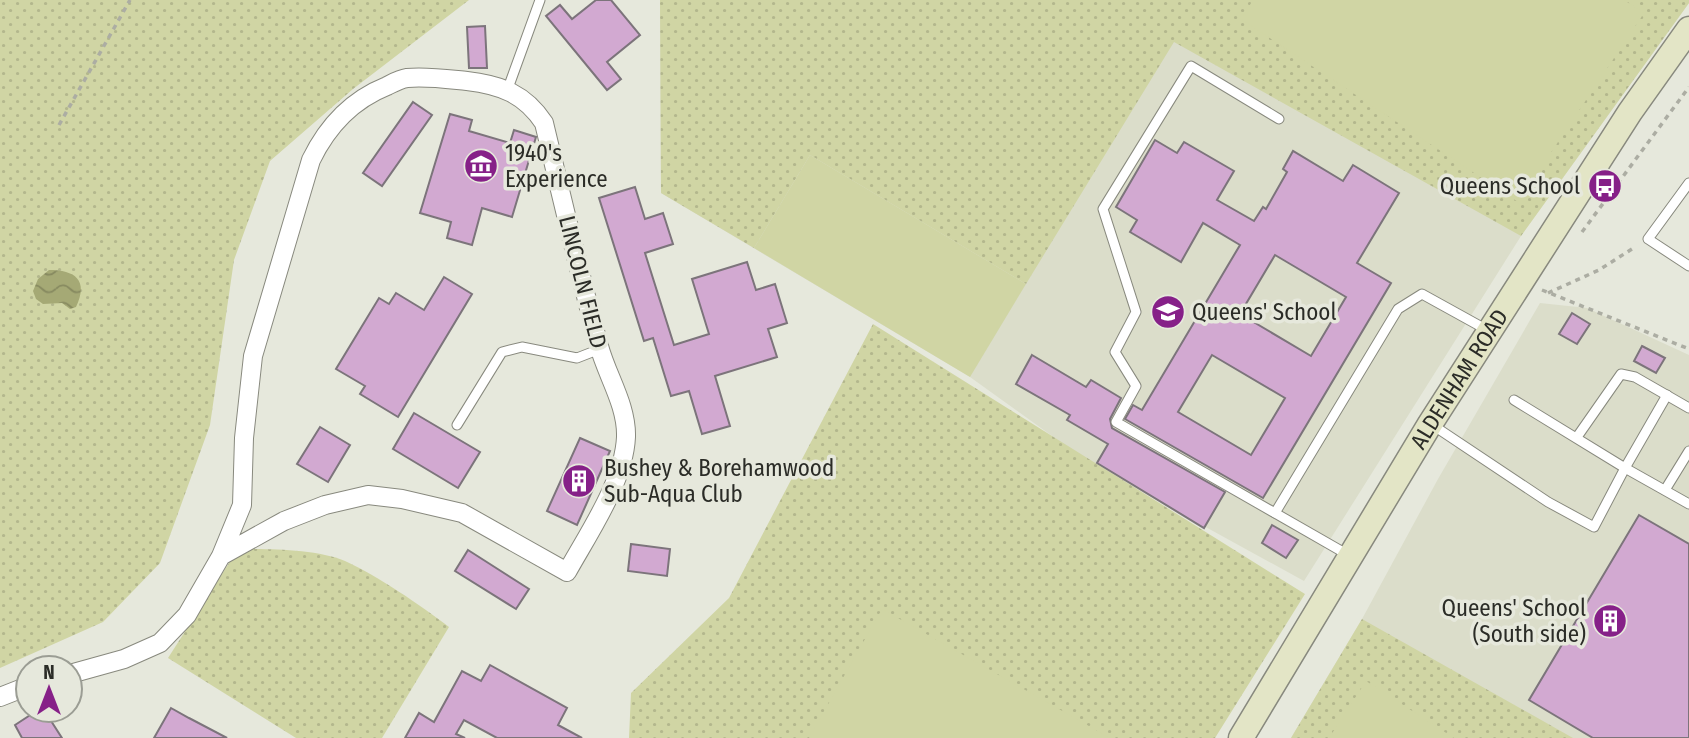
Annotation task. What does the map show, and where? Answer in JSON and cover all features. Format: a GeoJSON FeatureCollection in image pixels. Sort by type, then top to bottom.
{"type":"FeatureCollection","features":[{"type":"Feature","properties":{"kind":"main road","name":"ALDENHAM ROAD"},"geometry":{"type":"LineString","coordinates":[[1241,738],[1430,424],[1630,112],[1689,29]]}},
{"type":"Feature","properties":{"kind":"street","name":"LINCOLN FIELD"},"geometry":{"type":"LineString","coordinates":[[84,670],[124,659],[160,643],[187,615],[221,556],[242,505],[244,438],[253,356],[311,160],[321,141],[345,112],[370,93],[404,78],[443,78],[478,82],[525,99],[544,123],[600,349],[624,412],[626,436],[623,459],[610,492],[567,572],[462,513],[402,499],[368,495],[325,505],[284,521],[221,556]]}},
{"type":"Feature","properties":{"kind":"lane"},"geometry":{"type":"LineString","coordinates":[[507,91],[540,0]]}},
{"type":"Feature","properties":{"kind":"lane"},"geometry":{"type":"LineString","coordinates":[[1279,119],[1191,66],[1103,209],[1136,312],[1115,352],[1136,386],[1116,422],[1351,557]]}},
{"type":"Feature","properties":{"kind":"lane"},"geometry":{"type":"LineString","coordinates":[[1689,183],[1648,239],[1689,266]]}},
{"type":"Feature","properties":{"kind":"lane"},"geometry":{"type":"LineString","coordinates":[[1275,513],[1398,309],[1422,294],[1491,332]]}},
{"type":"Feature","properties":{"kind":"lane"},"geometry":{"type":"LineString","coordinates":[[457,425],[502,352],[522,347],[577,358],[600,349]]}},
{"type":"Feature","properties":{"kind":"lane"},"geometry":{"type":"LineString","coordinates":[[1577,437],[1621,374],[1635,377],[1689,408]]}},
{"type":"Feature","properties":{"kind":"lane"},"geometry":{"type":"LineString","coordinates":[[1430,424],[1548,502],[1594,527],[1667,395]]}},
{"type":"Feature","properties":{"kind":"lane"},"geometry":{"type":"LineString","coordinates":[[1514,400],[1689,504]]}},
{"type":"Feature","properties":{"kind":"lane"},"geometry":{"type":"LineString","coordinates":[[1665,490],[1689,451]]}},
{"type":"Feature","properties":{"kind":"path"},"geometry":{"type":"LineString","coordinates":[[59,125],[130,0]]}},
{"type":"Feature","properties":{"kind":"path"},"geometry":{"type":"LineString","coordinates":[[1575,242],[1689,87]]}},
{"type":"Feature","properties":{"kind":"path"},"geometry":{"type":"LineString","coordinates":[[1548,293],[1599,270],[1648,239]]}},
{"type":"Feature","properties":{"kind":"path"},"geometry":{"type":"LineString","coordinates":[[1547,282],[1542,290],[1548,293],[1689,349]]}},
{"type":"Feature","properties":{"kind":"shaded area"},"geometry":{"type":"Polygon","coordinates":[[[0,0],[469,0],[353,89],[270,161],[234,260],[210,425],[160,563],[103,622],[31,654],[14,654],[14,662],[0,668],[0,0]]]}},
{"type":"Feature","properties":{"kind":"shaded area","name":"Queens' School"},"geometry":{"type":"Polygon","coordinates":[[[660,0],[1689,0],[1689,3],[1521,236],[1304,581],[1091,464],[970,377],[661,193],[660,0]]]}},
{"type":"Feature","properties":{"kind":"shaded area"},"geometry":{"type":"Polygon","coordinates":[[[660,0],[1689,0],[1689,3],[1521,236],[1174,42],[1026,284],[810,155],[754,248],[661,193],[660,0]]]}},
{"type":"Feature","properties":{"kind":"shaded area"},"geometry":{"type":"Polygon","coordinates":[[[1253,0],[1624,0],[1644,13],[1518,202],[1241,19],[1253,0]]]}},
{"type":"Feature","properties":{"kind":"shaded area"},"geometry":{"type":"Polygon","coordinates":[[[810,155],[1026,284],[970,377],[754,248],[810,155]]]}},
{"type":"Feature","properties":{"kind":"shaded area"},"geometry":{"type":"Polygon","coordinates":[[[1540,303],[1587,308],[1689,355],[1689,738],[1291,738],[1362,619],[1438,479],[1540,303]]]}},
{"type":"Feature","properties":{"kind":"shaded area"},"geometry":{"type":"Polygon","coordinates":[[[873,324],[1305,594],[1215,738],[629,738],[631,693],[729,598],[873,324]]]}},
{"type":"Feature","properties":{"kind":"shaded area"},"geometry":{"type":"Polygon","coordinates":[[[238,549],[307,552],[345,561],[398,591],[449,627],[382,738],[296,738],[168,658],[238,549]]]}},
{"type":"Feature","properties":{"kind":"shaded area"},"geometry":{"type":"Polygon","coordinates":[[[882,609],[1110,738],[809,738],[882,609]]]}},
{"type":"Feature","properties":{"kind":"shaded area"},"geometry":{"type":"Polygon","coordinates":[[[1362,619],[1573,738],[1291,738],[1362,619]]]}},
{"type":"Feature","properties":{"kind":"shaded area"},"geometry":{"type":"Polygon","coordinates":[[[1366,681],[1454,738],[1329,738],[1366,681]]]}},
{"type":"Feature","properties":{"kind":"water"},"geometry":{"type":"Polygon","coordinates":[[[49,270],[66,272],[77,278],[81,290],[76,307],[70,309],[62,303],[43,304],[36,299],[33,291],[38,279],[49,270]]]}},
{"type":"Feature","properties":{"kind":"building"},"geometry":{"type":"Polygon","coordinates":[[[596,0],[611,0],[640,35],[607,62],[621,79],[607,90],[546,16],[560,5],[572,19],[596,0]]]}},
{"type":"Feature","properties":{"kind":"building"},"geometry":{"type":"Polygon","coordinates":[[[485,26],[487,68],[469,68],[467,27],[485,26]]]}},
{"type":"Feature","properties":{"kind":"building"},"geometry":{"type":"Polygon","coordinates":[[[413,102],[432,115],[382,186],[363,173],[413,102]]]}},
{"type":"Feature","properties":{"kind":"building"},"geometry":{"type":"Polygon","coordinates":[[[450,114],[472,120],[469,131],[510,143],[514,130],[536,137],[512,217],[482,208],[472,245],[447,238],[451,222],[420,213],[450,114]]]}},
{"type":"Feature","properties":{"kind":"building"},"geometry":{"type":"Polygon","coordinates":[[[1155,140],[1177,153],[1184,142],[1234,171],[1217,200],[1254,221],[1263,207],[1266,209],[1287,172],[1283,169],[1293,151],[1343,181],[1353,165],[1399,193],[1357,263],[1391,283],[1263,498],[1125,419],[1133,405],[1142,410],[1240,245],[1203,223],[1181,262],[1130,232],[1137,220],[1116,207],[1155,140]],[[1275,255],[1240,314],[1311,356],[1346,297],[1275,255]],[[1212,355],[1178,412],[1251,455],[1285,398],[1212,355]]]}},
{"type":"Feature","properties":{"kind":"building"},"geometry":{"type":"Polygon","coordinates":[[[635,187],[645,219],[663,213],[673,244],[645,253],[674,345],[709,334],[692,279],[747,262],[756,290],[775,284],[787,323],[768,329],[777,357],[715,376],[730,426],[702,434],[689,391],[671,396],[653,338],[644,341],[599,198],[635,187]]]}},
{"type":"Feature","properties":{"kind":"building"},"geometry":{"type":"Polygon","coordinates":[[[444,277],[472,294],[398,417],[360,394],[365,386],[336,369],[379,298],[389,304],[396,293],[424,310],[444,277]]]}},
{"type":"Feature","properties":{"kind":"building"},"geometry":{"type":"Polygon","coordinates":[[[1572,313],[1590,324],[1577,344],[1559,334],[1572,313]]]}},
{"type":"Feature","properties":{"kind":"building"},"geometry":{"type":"Polygon","coordinates":[[[1642,346],[1665,358],[1656,373],[1634,361],[1642,346]]]}},
{"type":"Feature","properties":{"kind":"building"},"geometry":{"type":"Polygon","coordinates":[[[1032,355],[1086,387],[1091,380],[1121,398],[1110,419],[1112,428],[1225,492],[1204,528],[1097,463],[1108,444],[1067,420],[1070,415],[1016,384],[1032,355]]]}},
{"type":"Feature","properties":{"kind":"building"},"geometry":{"type":"Polygon","coordinates":[[[414,413],[480,452],[458,488],[393,449],[414,413]]]}},
{"type":"Feature","properties":{"kind":"building"},"geometry":{"type":"Polygon","coordinates":[[[320,427],[350,445],[328,482],[297,464],[320,427]]]}},
{"type":"Feature","properties":{"kind":"building","name":"Bushey & Borehamwood Sub-Aqua Club"},"geometry":{"type":"Polygon","coordinates":[[[580,438],[610,451],[577,525],[547,511],[580,438]]]}},
{"type":"Feature","properties":{"kind":"building","name":"Queens' School (South side)"},"geometry":{"type":"Polygon","coordinates":[[[1639,515],[1689,544],[1689,738],[1593,738],[1529,700],[1639,515]]]}},
{"type":"Feature","properties":{"kind":"building"},"geometry":{"type":"Polygon","coordinates":[[[1272,525],[1298,540],[1286,558],[1262,543],[1272,525]]]}},
{"type":"Feature","properties":{"kind":"building"},"geometry":{"type":"Polygon","coordinates":[[[631,544],[670,549],[667,576],[628,571],[631,544]]]}},
{"type":"Feature","properties":{"kind":"building"},"geometry":{"type":"Polygon","coordinates":[[[468,550],[529,589],[516,609],[455,571],[468,550]]]}},
{"type":"Feature","properties":{"kind":"building"},"geometry":{"type":"Polygon","coordinates":[[[490,665],[567,708],[558,725],[582,738],[497,738],[464,720],[456,734],[465,738],[405,738],[419,713],[434,722],[462,671],[481,681],[490,665]]]}},
{"type":"Feature","properties":{"kind":"building"},"geometry":{"type":"Polygon","coordinates":[[[171,708],[189,718],[227,738],[154,738],[171,708]]]}},
{"type":"Feature","properties":{"kind":"building"},"geometry":{"type":"Polygon","coordinates":[[[53,724],[62,738],[22,738],[15,725],[53,724]]]}},
{"type":"Feature","properties":{"kind":"place","name":"1940's Experience"},"geometry":{"type":"Point","coordinates":[481,166]}},
{"type":"Feature","properties":{"kind":"place","name":"Queens School"},"geometry":{"type":"Point","coordinates":[1605,186]}},
{"type":"Feature","properties":{"kind":"place","name":"Queens' School"},"geometry":{"type":"Point","coordinates":[1168,312]}},
{"type":"Feature","properties":{"kind":"place","name":"Bushey & Borehamwood Sub-Aqua Club"},"geometry":{"type":"Point","coordinates":[579,481]}},
{"type":"Feature","properties":{"kind":"place","name":"Queens' School (South side)"},"geometry":{"type":"Point","coordinates":[1610,621]}}]}
